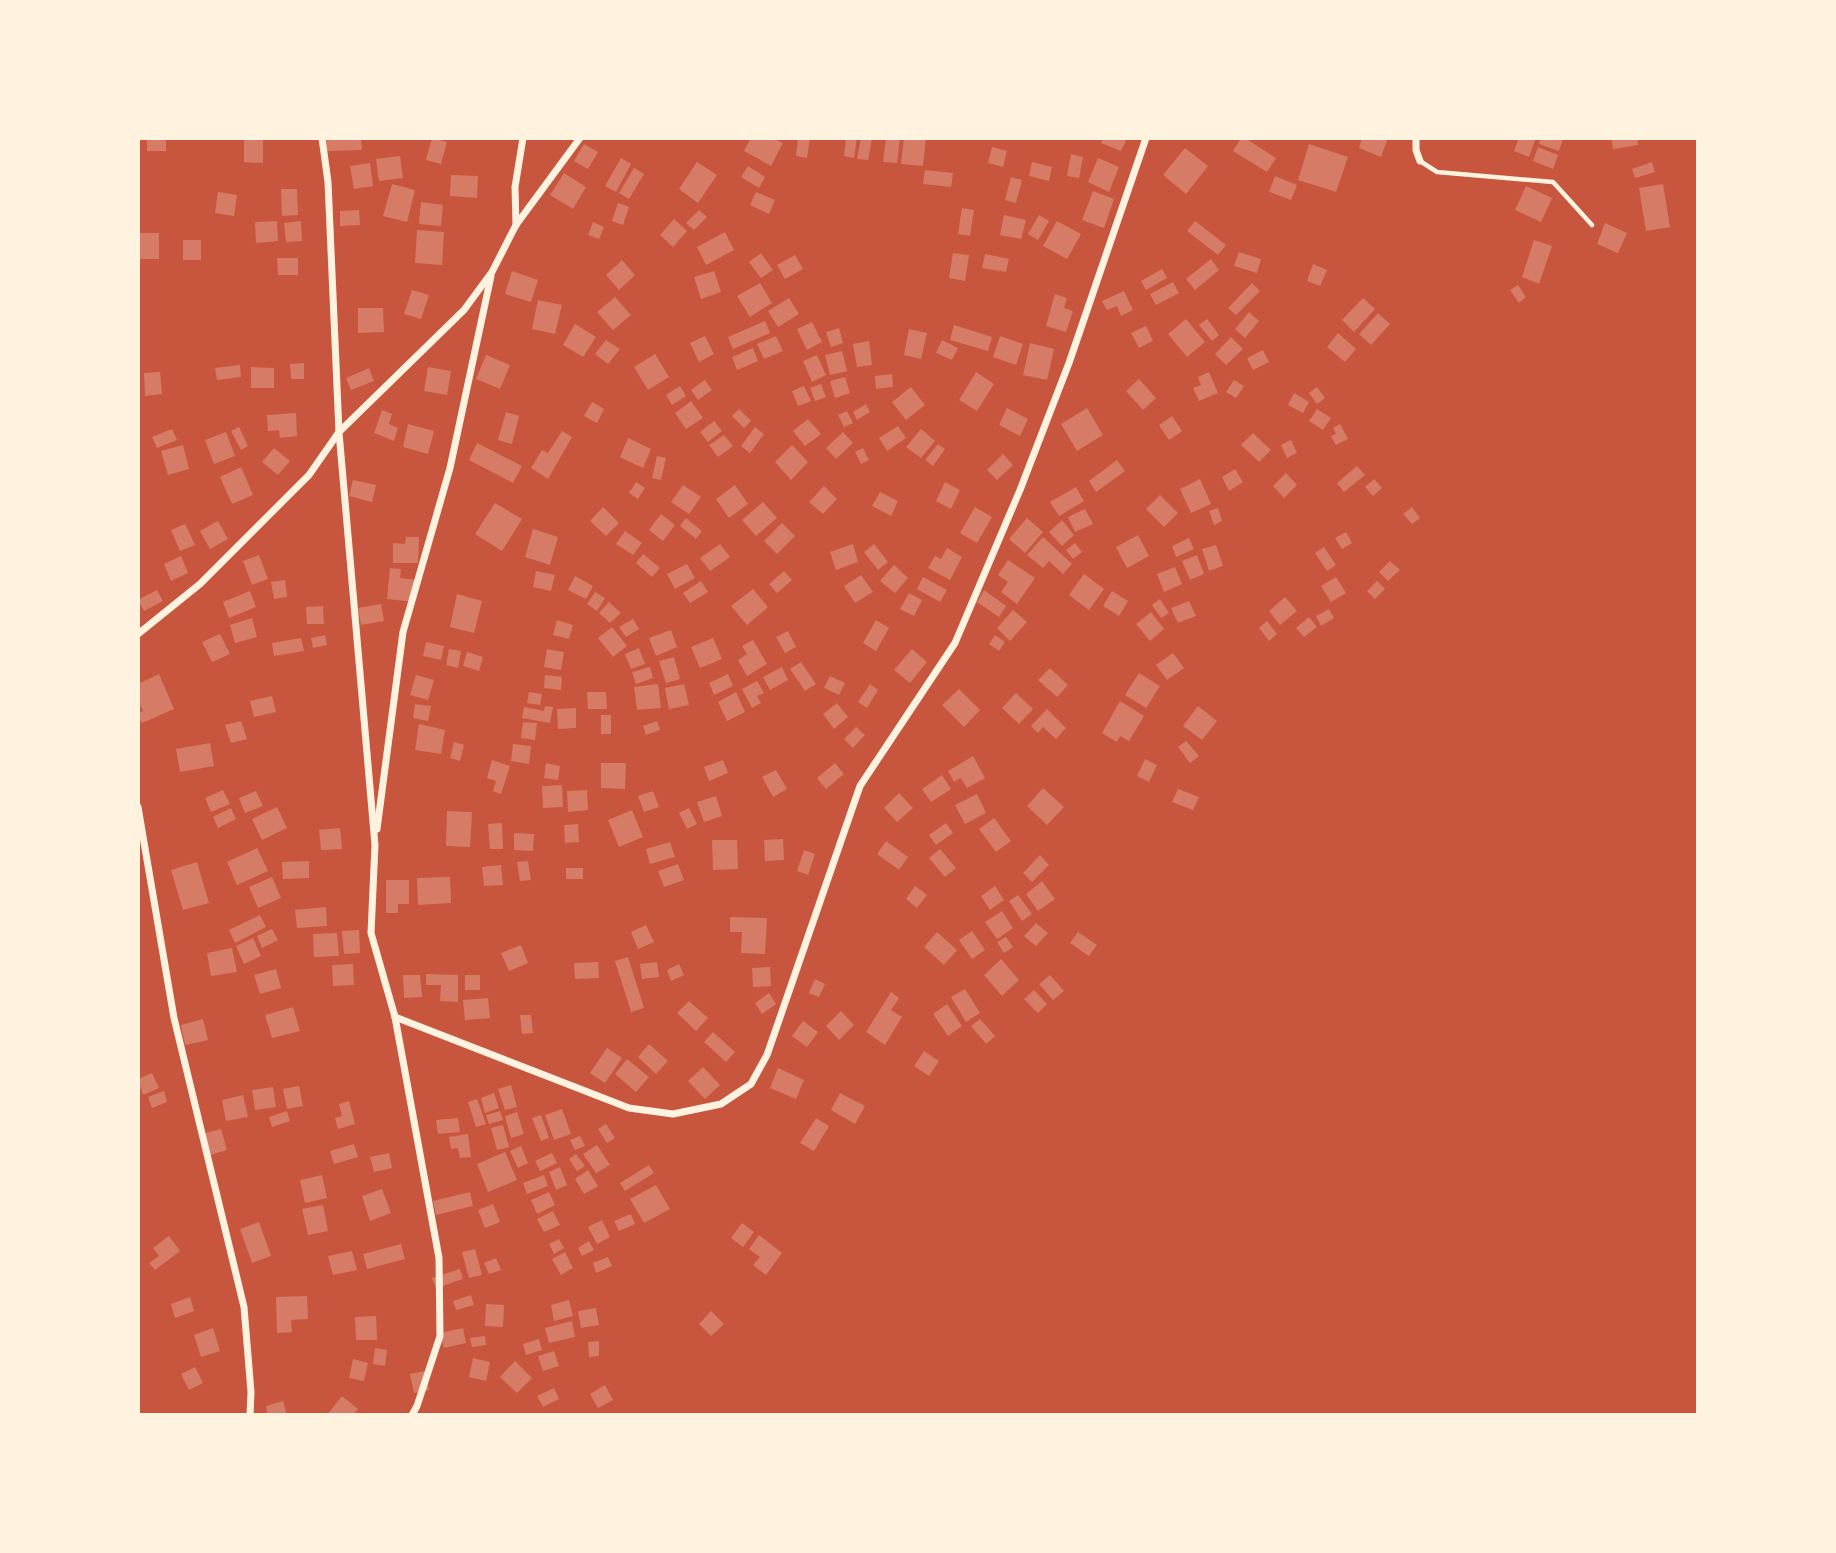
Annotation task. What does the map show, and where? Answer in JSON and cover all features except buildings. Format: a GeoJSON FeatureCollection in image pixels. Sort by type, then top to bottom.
{"type":"FeatureCollection","features":[{"type":"Feature","properties":{"kind":"street"},"geometry":{"type":"LineString","coordinates":[[322,138],[328,182],[340,432],[375,845]]}},
{"type":"Feature","properties":{"kind":"street"},"geometry":{"type":"LineString","coordinates":[[516,225],[515,187],[523,138]]}},
{"type":"Feature","properties":{"kind":"street"},"geometry":{"type":"LineString","coordinates":[[138,634],[200,584],[309,475],[340,432],[464,310],[492,272],[516,225],[580,138]]}},
{"type":"Feature","properties":{"kind":"street"},"geometry":{"type":"LineString","coordinates":[[395,1017],[628,1108],[673,1114],[721,1104],[751,1084],[766,1055],[860,786],[955,643],[1020,490],[1069,363],[1146,138]]}},
{"type":"Feature","properties":{"kind":"street"},"geometry":{"type":"LineString","coordinates":[[1416,138],[1420,161]]}},
{"type":"Feature","properties":{"kind":"street"},"geometry":{"type":"LineString","coordinates":[[412,1415],[440,1336],[439,1258],[395,1017],[371,933],[375,845],[403,632],[450,468],[492,272]]}},
{"type":"Feature","properties":{"kind":"street"},"geometry":{"type":"LineString","coordinates":[[138,807],[174,1018],[244,1307],[251,1391],[250,1415]]}},
{"type":"Feature","properties":{"kind":"lane"},"geometry":{"type":"LineString","coordinates":[[1420,161],[1437,172],[1553,182],[1592,225]]}}]}
